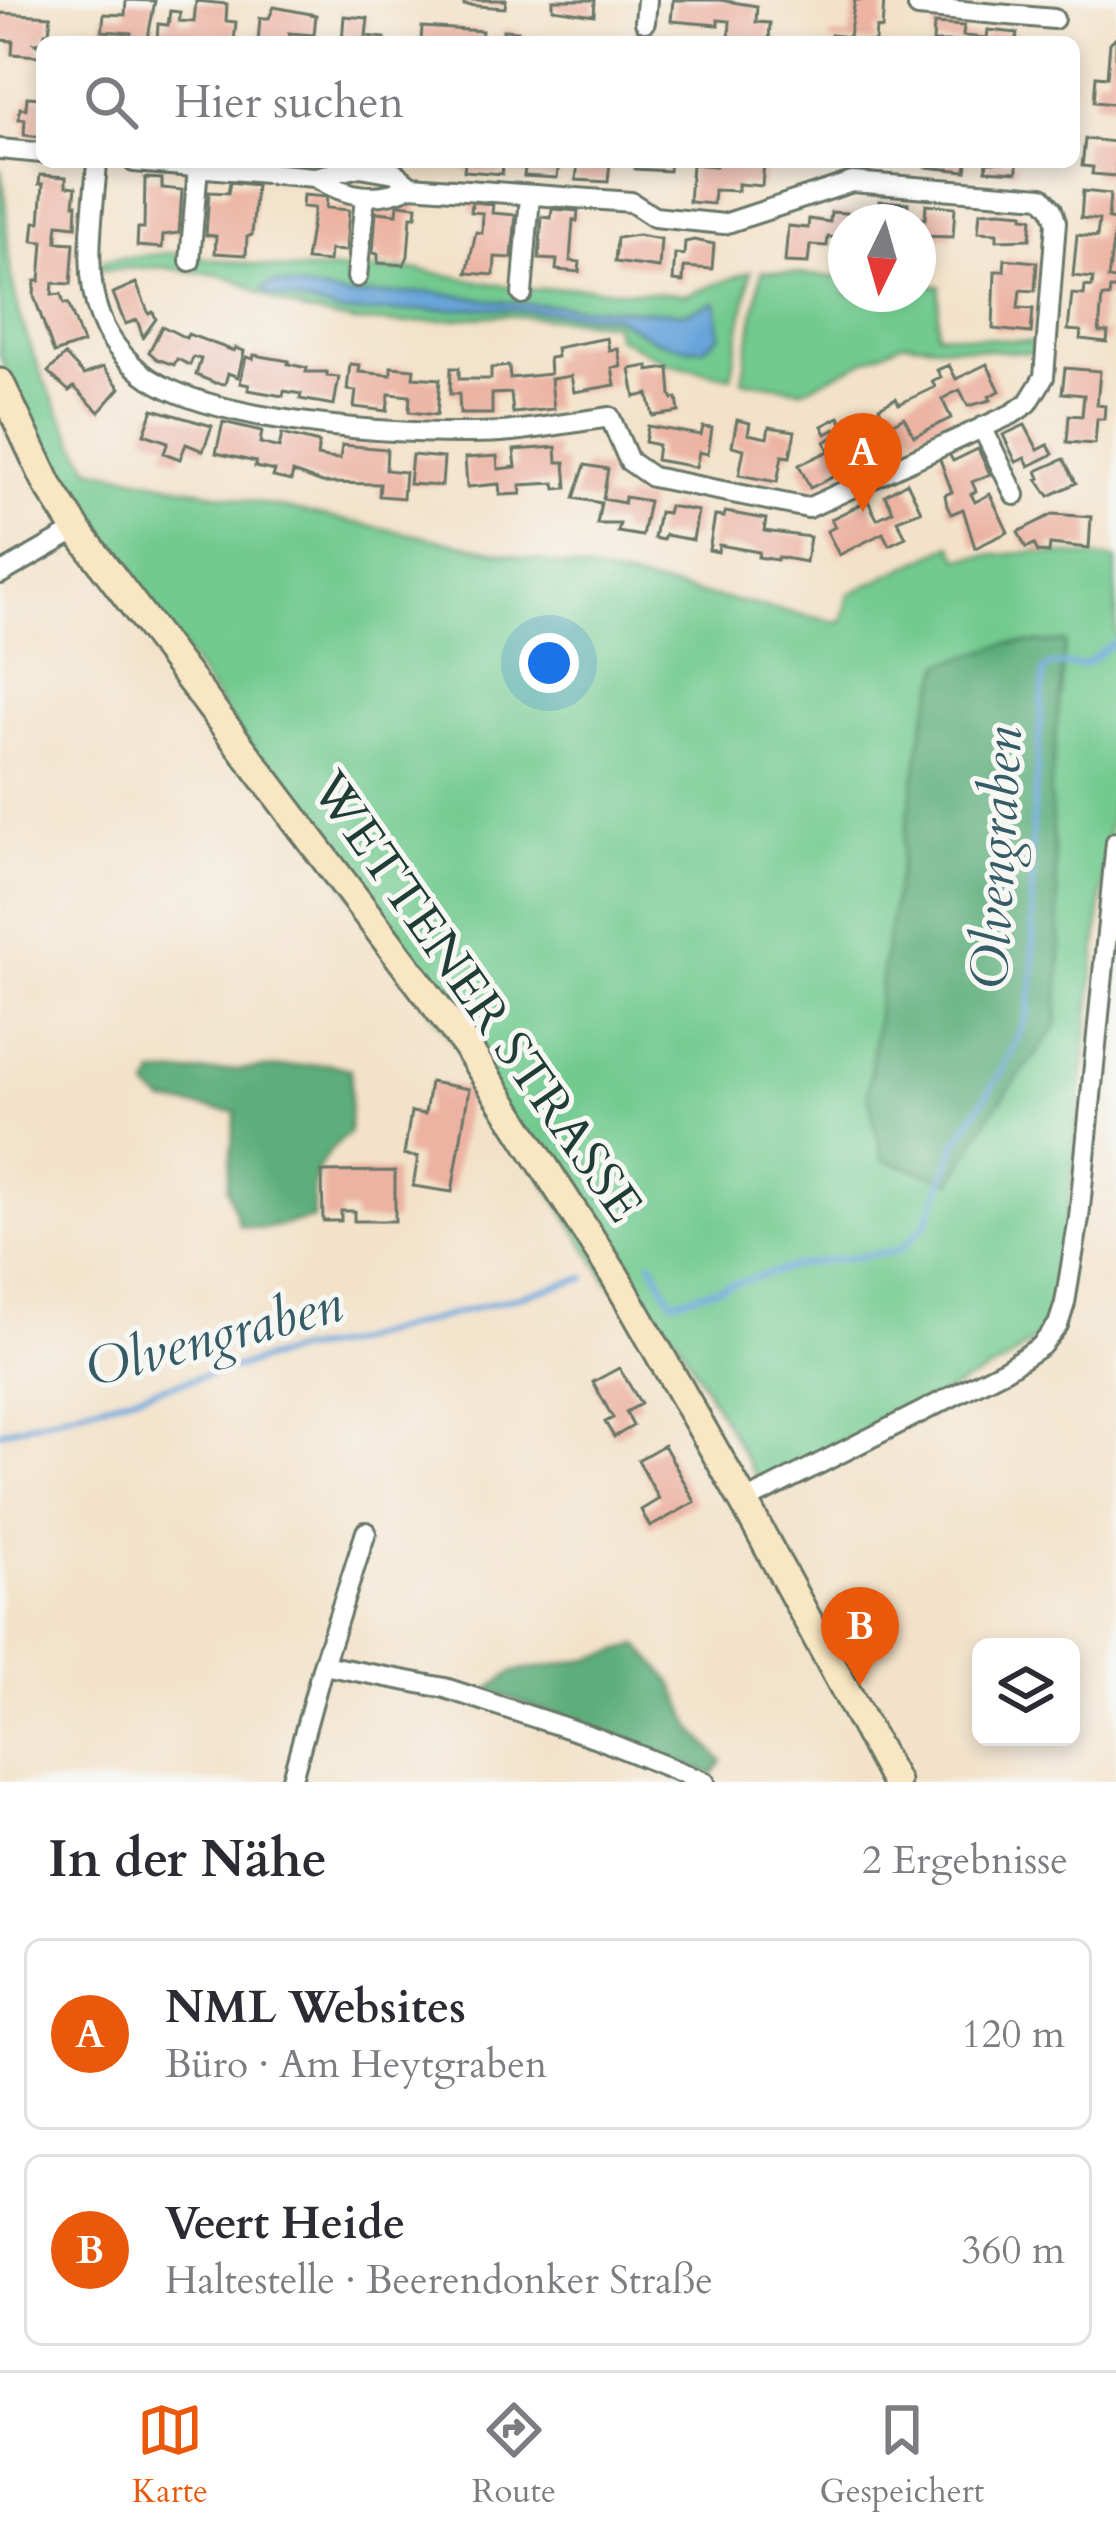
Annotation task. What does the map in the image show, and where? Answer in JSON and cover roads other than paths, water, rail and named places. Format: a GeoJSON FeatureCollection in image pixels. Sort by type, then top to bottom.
{"type":"FeatureCollection","features":[{"type":"Feature","properties":{"kind":"street"},"geometry":{"type":"LineString","coordinates":[[645,22],[647,0]]}},
{"type":"Feature","properties":{"kind":"street"},"geometry":{"type":"LineString","coordinates":[[919,0],[918,7],[1054,19]]}},
{"type":"Feature","properties":{"kind":"street"},"geometry":{"type":"LineString","coordinates":[[0,149],[36,152]]}},
{"type":"Feature","properties":{"kind":"street"},"geometry":{"type":"LineString","coordinates":[[97,168],[93,294],[113,344],[156,383],[187,396],[262,414],[349,427],[502,431],[610,417],[629,461],[652,477],[808,508],[1028,403],[1044,377],[1056,222],[1042,197],[852,182],[724,224],[654,217],[631,202],[411,187],[392,196],[365,196],[338,192],[315,177]]}},
{"type":"Feature","properties":{"kind":"street"},"geometry":{"type":"LineString","coordinates":[[190,261],[198,168]]}},
{"type":"Feature","properties":{"kind":"street"},"geometry":{"type":"LineString","coordinates":[[210,168],[315,177],[356,168]]}},
{"type":"Feature","properties":{"kind":"street"},"geometry":{"type":"LineString","coordinates":[[366,168],[395,173],[411,187]]}},
{"type":"Feature","properties":{"kind":"street"},"geometry":{"type":"LineString","coordinates":[[357,277],[365,196]]}},
{"type":"Feature","properties":{"kind":"street"},"geometry":{"type":"LineString","coordinates":[[522,294],[530,196]]}},
{"type":"Feature","properties":{"kind":"street","name":"WETTENER STRASSE"},"geometry":{"type":"LineString","coordinates":[[0,383],[48,485],[77,530],[465,1044],[615,1276],[895,1782]]}},
{"type":"Feature","properties":{"kind":"street"},"geometry":{"type":"LineString","coordinates":[[982,427],[1015,495]]}},
{"type":"Feature","properties":{"kind":"street"},"geometry":{"type":"LineString","coordinates":[[0,574],[77,530]]}},
{"type":"Feature","properties":{"kind":"street"},"geometry":{"type":"LineString","coordinates":[[744,1502],[1006,1369],[1041,1346],[1058,1324],[1079,1218],[1116,842]]}},
{"type":"Feature","properties":{"kind":"street"},"geometry":{"type":"LineString","coordinates":[[291,1782],[366,1532]]}},
{"type":"Feature","properties":{"kind":"street"},"geometry":{"type":"LineString","coordinates":[[323,1665],[445,1688],[594,1737],[705,1782]]}},
{"type":"Feature","properties":{"kind":"water"},"geometry":{"type":"Polygon","coordinates":[[[273,283],[347,296],[430,292],[511,303],[685,313],[716,302],[720,335],[704,348],[687,348],[655,340],[614,316],[487,308],[343,313],[265,293],[263,287],[273,283]]]}},
{"type":"Feature","properties":{"kind":"waterway","name":"Olvengraben"},"geometry":{"type":"LineString","coordinates":[[651,1261],[672,1301],[803,1264],[899,1251],[926,1224],[958,1140],[1004,1068],[1028,1014],[1034,976],[1031,853],[1044,670],[1051,665],[1084,665],[1116,641]]}},
{"type":"Feature","properties":{"kind":"waterway","name":"Olvengraben"},"geometry":{"type":"LineString","coordinates":[[0,1432],[585,1278]]}},
{"type":"Feature","properties":{"kind":"place","name":"NML Websites"},"geometry":{"type":"Point","coordinates":[863,512]}},
{"type":"Feature","properties":{"kind":"place","name":"Veert Heide"},"geometry":{"type":"Point","coordinates":[860,1686]}}]}
